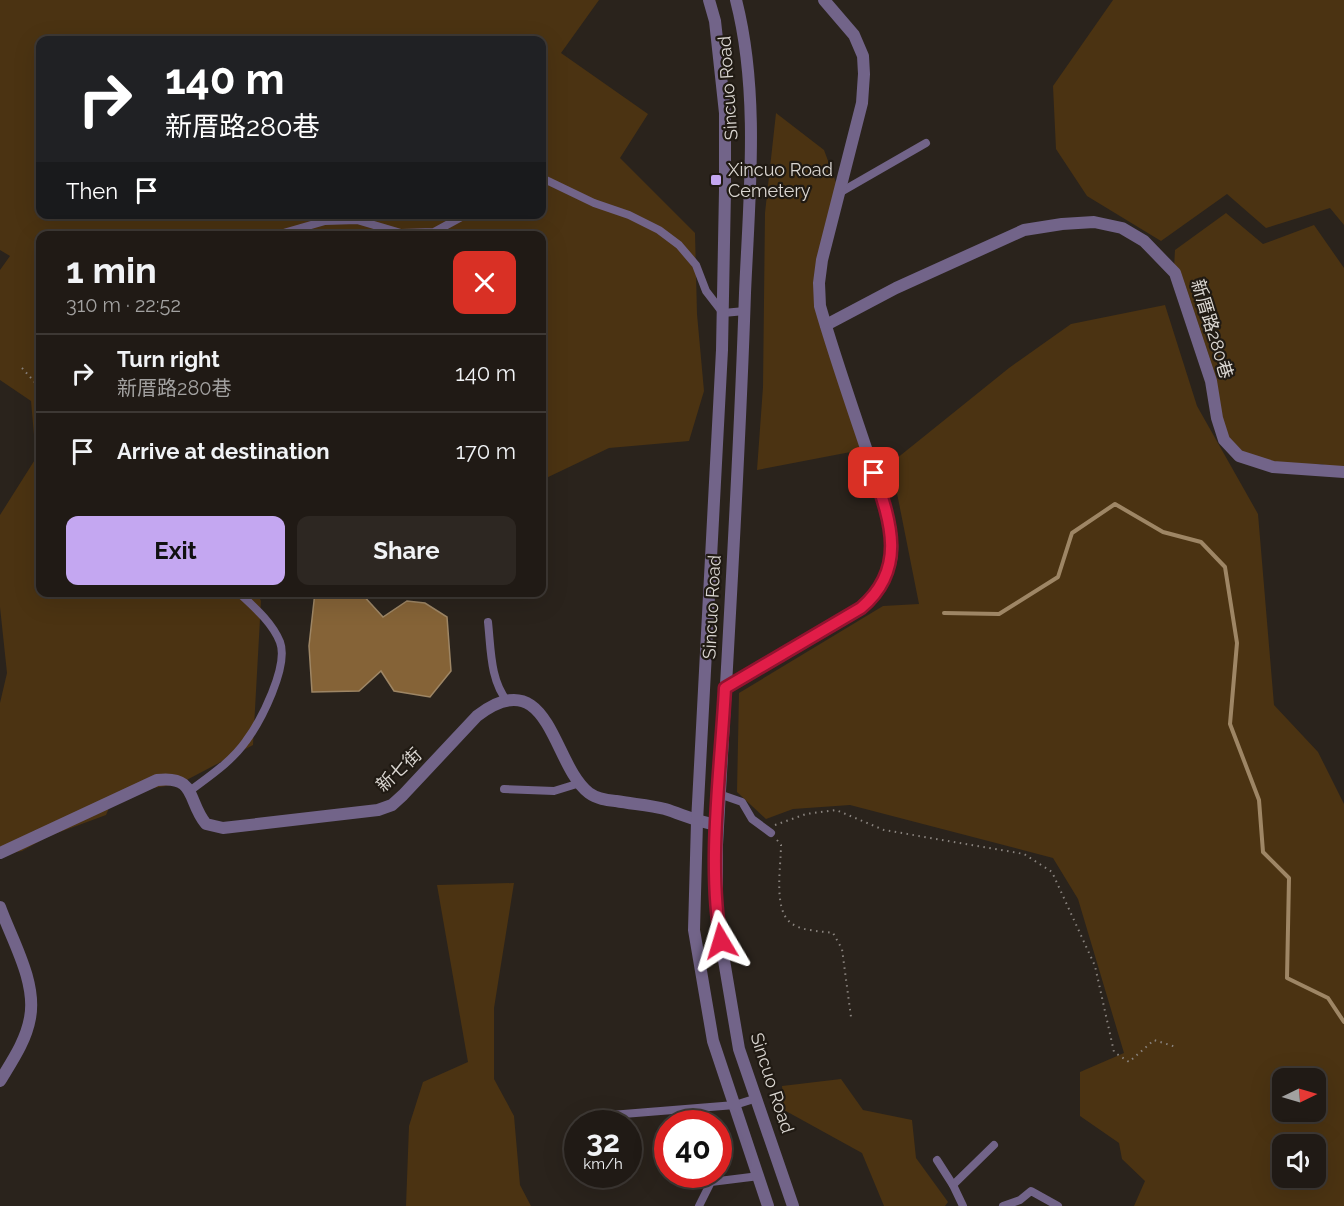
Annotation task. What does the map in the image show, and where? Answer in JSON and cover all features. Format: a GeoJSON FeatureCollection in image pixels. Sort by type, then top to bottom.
{"type":"FeatureCollection","features":[{"type":"Feature","properties":{"kind":"street","name":"Sincuo Road"},"geometry":{"type":"LineString","coordinates":[[710,0],[715,21],[725,112],[723,313],[697,822],[694,930],[713,1041],[768,1206]]}},
{"type":"Feature","properties":{"kind":"street","name":"Sincuo Road"},"geometry":{"type":"LineString","coordinates":[[736,0],[747,72],[750,148],[745,311],[719,794],[717,919],[739,1049],[793,1206]]}},
{"type":"Feature","properties":{"kind":"street"},"geometry":{"type":"LineString","coordinates":[[725,688],[861,608],[876,594],[891,562],[892,542],[881,494],[820,306],[819,283],[822,260],[861,103],[864,74],[863,56],[854,35],[824,0]]}},
{"type":"Feature","properties":{"kind":"street","name":"新厝路280巷"},"geometry":{"type":"LineString","coordinates":[[826,325],[896,288],[1024,230],[1094,222],[1122,228],[1144,241],[1175,273],[1210,381],[1224,440],[1239,456],[1273,467],[1344,472]]}},
{"type":"Feature","properties":{"kind":"street"},"geometry":{"type":"LineString","coordinates":[[508,702],[531,705],[541,713],[580,783],[590,794],[602,799],[665,809],[697,822],[718,825]]}},
{"type":"Feature","properties":{"kind":"street","name":"新七街"},"geometry":{"type":"LineString","coordinates":[[191,790],[206,824],[223,828],[378,810],[392,805],[403,795],[477,716],[490,707],[508,702]]}},
{"type":"Feature","properties":{"kind":"street"},"geometry":{"type":"LineString","coordinates":[[702,728],[723,730]]}},
{"type":"Feature","properties":{"kind":"street"},"geometry":{"type":"LineString","coordinates":[[0,854],[157,780],[177,780],[191,790]]}},
{"type":"Feature","properties":{"kind":"street"},"geometry":{"type":"LineString","coordinates":[[0,907],[28,982],[31,1009],[30,1020],[19,1050],[0,1081]]}},
{"type":"Feature","properties":{"kind":"lane"},"geometry":{"type":"LineString","coordinates":[[838,194],[926,143]]}},
{"type":"Feature","properties":{"kind":"lane"},"geometry":{"type":"LineString","coordinates":[[546,180],[594,203],[629,214],[659,230],[679,245],[696,265],[706,291],[723,313],[745,311]]}},
{"type":"Feature","properties":{"kind":"lane"},"geometry":{"type":"LineString","coordinates":[[436,231],[458,219]]}},
{"type":"Feature","properties":{"kind":"lane"},"geometry":{"type":"LineString","coordinates":[[290,231],[325,221],[357,220],[394,231]]}},
{"type":"Feature","properties":{"kind":"lane"},"geometry":{"type":"LineString","coordinates":[[191,790],[223,766],[247,741],[273,691],[282,658],[280,642],[260,613],[243,597]]}},
{"type":"Feature","properties":{"kind":"lane"},"geometry":{"type":"LineString","coordinates":[[488,622],[495,677],[500,693],[508,702]]}},
{"type":"Feature","properties":{"kind":"lane"},"geometry":{"type":"LineString","coordinates":[[504,789],[554,791],[580,783]]}},
{"type":"Feature","properties":{"kind":"lane"},"geometry":{"type":"LineString","coordinates":[[719,794],[742,802],[752,819],[771,833]]}},
{"type":"Feature","properties":{"kind":"lane"},"geometry":{"type":"LineString","coordinates":[[642,1112],[735,1105],[757,1098]]}},
{"type":"Feature","properties":{"kind":"lane"},"geometry":{"type":"LineString","coordinates":[[953,1185],[994,1145]]}},
{"type":"Feature","properties":{"kind":"lane"},"geometry":{"type":"LineString","coordinates":[[937,1160],[963,1206]]}},
{"type":"Feature","properties":{"kind":"lane"},"geometry":{"type":"LineString","coordinates":[[699,1206],[711,1182],[759,1176]]}},
{"type":"Feature","properties":{"kind":"lane"},"geometry":{"type":"LineString","coordinates":[[1003,1206],[1020,1200],[1031,1191],[1058,1206]]}},
{"type":"Feature","properties":{"kind":"path"},"geometry":{"type":"LineString","coordinates":[[22,368],[36,384]]}},
{"type":"Feature","properties":{"kind":"path"},"geometry":{"type":"LineString","coordinates":[[764,828],[806,814],[836,810],[884,830],[1024,854],[1052,872],[1073,917],[1095,966],[1114,1052],[1129,1062],[1155,1040],[1176,1047]]}},
{"type":"Feature","properties":{"kind":"path"},"geometry":{"type":"LineString","coordinates":[[771,833],[781,845],[780,906],[790,923],[805,929],[833,933],[842,949],[851,1017]]}},
{"type":"Feature","properties":{"kind":"shaded area"},"geometry":{"type":"Polygon","coordinates":[[[0,0],[599,0],[561,53],[648,114],[620,158],[695,233],[697,314],[704,391],[689,441],[609,448],[546,478],[546,231],[36,231],[36,458],[31,401],[0,380],[0,270],[10,256],[0,250],[0,0]]]}},
{"type":"Feature","properties":{"kind":"shaded area"},"geometry":{"type":"Polygon","coordinates":[[[1113,0],[1344,0],[1344,225],[1330,208],[1266,228],[1227,194],[1161,241],[1087,196],[1056,149],[1053,86],[1113,0]]]}},
{"type":"Feature","properties":{"kind":"shaded area"},"geometry":{"type":"Polygon","coordinates":[[[776,113],[824,150],[837,185],[819,312],[861,450],[757,470],[763,387],[765,213],[776,113]]]}},
{"type":"Feature","properties":{"kind":"shaded area"},"geometry":{"type":"Polygon","coordinates":[[[1226,213],[1263,244],[1314,225],[1344,268],[1344,470],[1321,464],[1273,467],[1239,456],[1217,418],[1174,268],[1175,250],[1226,213]]]}},
{"type":"Feature","properties":{"kind":"shaded area"},"geometry":{"type":"Polygon","coordinates":[[[1165,305],[1197,406],[1258,514],[1274,705],[1318,752],[1344,804],[1344,1206],[1134,1206],[1145,1181],[1122,1159],[1119,1143],[1080,1116],[1080,1072],[1124,1053],[1078,899],[1053,858],[850,805],[793,809],[766,819],[737,792],[739,693],[883,606],[919,604],[891,463],[1009,368],[1071,324],[1165,305]]]}},
{"type":"Feature","properties":{"kind":"shaded area"},"geometry":{"type":"Polygon","coordinates":[[[36,458],[36,597],[259,597],[261,601],[253,745],[179,784],[115,794],[106,815],[49,836],[22,851],[0,855],[0,703],[7,673],[0,607],[0,515],[36,458]]]}},
{"type":"Feature","properties":{"kind":"shaded area"},"geometry":{"type":"Polygon","coordinates":[[[314,597],[365,597],[383,617],[407,601],[425,603],[447,617],[451,671],[430,697],[394,691],[381,671],[359,691],[312,692],[309,646],[314,597]]]}},
{"type":"Feature","properties":{"kind":"shaded area"},"geometry":{"type":"Polygon","coordinates":[[[514,883],[494,1008],[494,1079],[514,1116],[520,1185],[531,1206],[406,1206],[409,1126],[423,1082],[468,1062],[437,885],[514,883]]]}},
{"type":"Feature","properties":{"kind":"shaded area"},"geometry":{"type":"Polygon","coordinates":[[[841,1079],[863,1110],[912,1120],[916,1158],[948,1202],[945,1206],[884,1206],[862,1153],[784,1110],[782,1086],[841,1079]]]}},
{"type":"Feature","properties":{"kind":"waterway"},"geometry":{"type":"LineString","coordinates":[[944,613],[999,614],[1058,577],[1072,533],[1115,504],[1163,532],[1201,542],[1225,567],[1237,643],[1230,724],[1259,800],[1263,852],[1289,878],[1287,978],[1328,998],[1344,1022]]}},
{"type":"Feature","properties":{"kind":"place","name":"Xincuo Road Cemetery"},"geometry":{"type":"Point","coordinates":[716,180]}},
{"type":"Feature","properties":{"kind":"route"},"geometry":{"type":"LineString","coordinates":[[721,941],[717,919],[717,845],[725,688],[861,608],[876,594],[889,568],[892,542],[874,473]]}}]}
